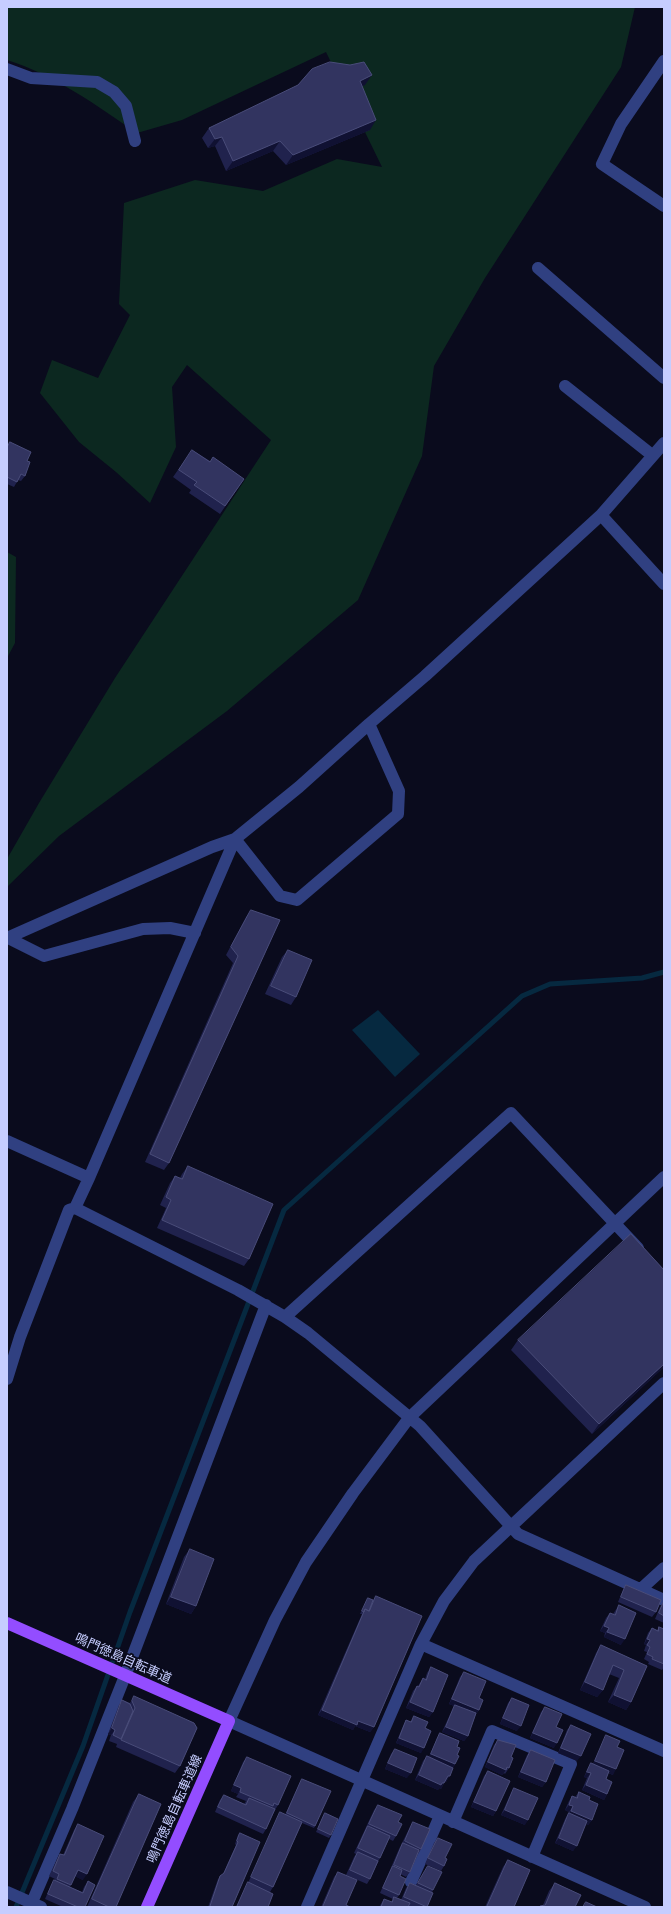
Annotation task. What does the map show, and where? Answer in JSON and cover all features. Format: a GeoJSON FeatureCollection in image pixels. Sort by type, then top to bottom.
{"type":"FeatureCollection","features":[{"type":"Feature","properties":{"kind":"main road","name":"鳴門徳島自転車道"},"geometry":{"type":"LineString","coordinates":[[7,1623],[229,1721]]}},
{"type":"Feature","properties":{"kind":"main road","name":"鳴門徳島自転車道線"},"geometry":{"type":"LineString","coordinates":[[146,1907],[229,1721]]}},
{"type":"Feature","properties":{"kind":"street"},"geometry":{"type":"LineString","coordinates":[[664,61],[621,124],[602,164],[664,206]]}},
{"type":"Feature","properties":{"kind":"street"},"geometry":{"type":"LineString","coordinates":[[7,68],[31,78],[97,82],[114,92],[126,106],[135,141]]}},
{"type":"Feature","properties":{"kind":"street"},"geometry":{"type":"LineString","coordinates":[[538,268],[664,378]]}},
{"type":"Feature","properties":{"kind":"street"},"geometry":{"type":"LineString","coordinates":[[565,386],[652,454]]}},
{"type":"Feature","properties":{"kind":"street"},"geometry":{"type":"LineString","coordinates":[[7,938],[212,847],[236,839],[299,787],[425,676],[601,515],[652,454],[664,443]]}},
{"type":"Feature","properties":{"kind":"street"},"geometry":{"type":"LineString","coordinates":[[601,515],[664,584]]}},
{"type":"Feature","properties":{"kind":"street"},"geometry":{"type":"LineString","coordinates":[[236,839],[280,896],[297,900],[398,814],[399,791],[369,724]]}},
{"type":"Feature","properties":{"kind":"street"},"geometry":{"type":"LineString","coordinates":[[75,1208],[236,839]]}},
{"type":"Feature","properties":{"kind":"street"},"geometry":{"type":"LineString","coordinates":[[7,938],[44,956],[143,929],[170,928],[195,933]]}},
{"type":"Feature","properties":{"kind":"street"},"geometry":{"type":"LineString","coordinates":[[285,1317],[511,1113],[644,1254]]}},
{"type":"Feature","properties":{"kind":"street"},"geometry":{"type":"LineString","coordinates":[[7,1141],[89,1178]]}},
{"type":"Feature","properties":{"kind":"street"},"geometry":{"type":"LineString","coordinates":[[645,1907],[362,1782],[229,1721],[275,1620],[306,1562],[353,1493],[409,1418],[614,1222],[664,1177]]}},
{"type":"Feature","properties":{"kind":"street"},"geometry":{"type":"LineString","coordinates":[[7,1379],[20,1337],[69,1210],[75,1208],[238,1290],[285,1317],[308,1333],[420,1426],[510,1527],[518,1534],[664,1600]]}},
{"type":"Feature","properties":{"kind":"street"},"geometry":{"type":"LineString","coordinates":[[9,1892],[33,1905],[72,1809],[263,1304]]}},
{"type":"Feature","properties":{"kind":"street"},"geometry":{"type":"LineString","coordinates":[[307,1907],[421,1644],[444,1601],[474,1561],[664,1382]]}},
{"type":"Feature","properties":{"kind":"street"},"geometry":{"type":"LineString","coordinates":[[640,1589],[664,1568]]}},
{"type":"Feature","properties":{"kind":"street"},"geometry":{"type":"LineString","coordinates":[[421,1644],[664,1751]]}},
{"type":"Feature","properties":{"kind":"street"},"geometry":{"type":"LineString","coordinates":[[453,1822],[492,1731],[571,1764],[532,1857]]}},
{"type":"Feature","properties":{"kind":"street"},"geometry":{"type":"LineString","coordinates":[[410,1882],[440,1816]]}},
{"type":"Feature","properties":{"kind":"green space"},"geometry":{"type":"Polygon","coordinates":[[[7,7],[635,7],[621,67],[485,278],[434,366],[422,456],[358,600],[227,711],[59,836],[7,887],[7,859],[39,803],[115,678],[271,440],[187,365],[172,387],[176,447],[150,503],[116,472],[79,442],[40,393],[52,360],[98,378],[130,315],[119,304],[124,203],[195,180],[263,191],[337,159],[382,167],[326,52],[182,120],[137,133],[58,82],[25,66],[7,60],[7,7]]]}},
{"type":"Feature","properties":{"kind":"green space"},"geometry":{"type":"Polygon","coordinates":[[[7,552],[16,557],[15,643],[7,658],[7,552]]]}},
{"type":"Feature","properties":{"kind":"water"},"geometry":{"type":"Polygon","coordinates":[[[378,1010],[420,1054],[395,1077],[352,1030],[378,1010]]]}},
{"type":"Feature","properties":{"kind":"building"},"geometry":{"type":"Polygon","coordinates":[[[330,62],[350,65],[364,62],[372,75],[360,81],[376,120],[293,155],[280,141],[233,161],[222,137],[215,139],[209,128],[298,85],[312,69],[330,62]]]}},
{"type":"Feature","properties":{"kind":"building"},"geometry":{"type":"Polygon","coordinates":[[[10,442],[31,452],[27,461],[30,462],[25,476],[21,474],[17,482],[7,477],[7,448],[10,442]]]}},
{"type":"Feature","properties":{"kind":"building"},"geometry":{"type":"Polygon","coordinates":[[[192,450],[210,462],[213,457],[244,479],[225,506],[194,485],[197,482],[179,470],[192,450]]]}},
{"type":"Feature","properties":{"kind":"building"},"geometry":{"type":"Polygon","coordinates":[[[251,910],[280,920],[169,1163],[150,1154],[238,956],[231,947],[251,910]]]}},
{"type":"Feature","properties":{"kind":"building"},"geometry":{"type":"Polygon","coordinates":[[[288,950],[312,960],[296,997],[271,986],[288,950]]]}},
{"type":"Feature","properties":{"kind":"building"},"geometry":{"type":"Polygon","coordinates":[[[188,1166],[273,1204],[249,1259],[162,1220],[171,1200],[166,1197],[175,1176],[182,1179],[188,1166]]]}},
{"type":"Feature","properties":{"kind":"building"},"geometry":{"type":"Polygon","coordinates":[[[631,1234],[664,1270],[664,1364],[599,1424],[518,1340],[631,1234]]]}},
{"type":"Feature","properties":{"kind":"building"},"geometry":{"type":"Polygon","coordinates":[[[190,1549],[214,1559],[196,1606],[171,1597],[190,1549]]]}},
{"type":"Feature","properties":{"kind":"building"},"geometry":{"type":"Polygon","coordinates":[[[626,1585],[661,1600],[656,1612],[621,1597],[626,1585]]]}},
{"type":"Feature","properties":{"kind":"building"},"geometry":{"type":"Polygon","coordinates":[[[376,1596],[422,1616],[374,1727],[358,1721],[357,1725],[322,1710],[365,1609],[369,1611],[376,1596]]]}},
{"type":"Feature","properties":{"kind":"building"},"geometry":{"type":"Polygon","coordinates":[[[368,1598],[373,1600],[369,1611],[365,1609],[364,1612],[362,1611],[368,1598]]]}},
{"type":"Feature","properties":{"kind":"building"},"geometry":{"type":"Polygon","coordinates":[[[664,1601],[664,1616],[659,1613],[664,1601]]]}},
{"type":"Feature","properties":{"kind":"building"},"geometry":{"type":"Polygon","coordinates":[[[619,1605],[636,1613],[625,1639],[607,1632],[609,1628],[604,1626],[610,1613],[615,1615],[619,1605]]]}},
{"type":"Feature","properties":{"kind":"building"},"geometry":{"type":"Polygon","coordinates":[[[659,1627],[664,1629],[664,1664],[652,1659],[653,1657],[647,1654],[650,1647],[647,1645],[650,1640],[647,1639],[652,1628],[658,1631],[659,1627]]]}},
{"type":"Feature","properties":{"kind":"building"},"geometry":{"type":"Polygon","coordinates":[[[601,1645],[647,1666],[631,1702],[614,1695],[624,1670],[613,1665],[603,1690],[585,1682],[601,1645]]]}},
{"type":"Feature","properties":{"kind":"building"},"geometry":{"type":"Polygon","coordinates":[[[431,1667],[448,1675],[433,1712],[410,1702],[417,1686],[419,1687],[423,1678],[426,1680],[431,1667]]]}},
{"type":"Feature","properties":{"kind":"building"},"geometry":{"type":"Polygon","coordinates":[[[464,1672],[486,1681],[479,1698],[483,1700],[479,1710],[452,1699],[464,1672]]]}},
{"type":"Feature","properties":{"kind":"building"},"geometry":{"type":"Polygon","coordinates":[[[134,1696],[194,1723],[197,1728],[180,1766],[121,1740],[135,1708],[132,1701],[134,1696]]]}},
{"type":"Feature","properties":{"kind":"building"},"geometry":{"type":"Polygon","coordinates":[[[512,1698],[529,1705],[521,1726],[503,1718],[512,1698]]]}},
{"type":"Feature","properties":{"kind":"building"},"geometry":{"type":"Polygon","coordinates":[[[122,1700],[130,1704],[133,1711],[121,1739],[113,1735],[115,1730],[112,1728],[122,1700]]]}},
{"type":"Feature","properties":{"kind":"building"},"geometry":{"type":"Polygon","coordinates":[[[455,1705],[476,1713],[468,1736],[446,1727],[455,1705]]]}},
{"type":"Feature","properties":{"kind":"building"},"geometry":{"type":"Polygon","coordinates":[[[545,1707],[562,1714],[556,1727],[563,1730],[557,1743],[533,1733],[545,1707]]]}},
{"type":"Feature","properties":{"kind":"building"},"geometry":{"type":"Polygon","coordinates":[[[414,1716],[428,1722],[425,1728],[431,1731],[424,1748],[399,1738],[406,1720],[411,1722],[414,1716]]]}},
{"type":"Feature","properties":{"kind":"building"},"geometry":{"type":"Polygon","coordinates":[[[571,1725],[591,1734],[581,1756],[561,1748],[571,1725]]]}},
{"type":"Feature","properties":{"kind":"building"},"geometry":{"type":"Polygon","coordinates":[[[440,1733],[459,1741],[457,1747],[460,1748],[457,1755],[459,1756],[455,1764],[431,1754],[440,1733]]]}},
{"type":"Feature","properties":{"kind":"building"},"geometry":{"type":"Polygon","coordinates":[[[606,1735],[620,1741],[617,1747],[624,1750],[616,1769],[595,1761],[606,1735]]]}},
{"type":"Feature","properties":{"kind":"building"},"geometry":{"type":"Polygon","coordinates":[[[498,1740],[516,1745],[511,1757],[513,1758],[509,1768],[507,1767],[506,1770],[488,1762],[498,1740]]]}},
{"type":"Feature","properties":{"kind":"building"},"geometry":{"type":"Polygon","coordinates":[[[395,1749],[417,1758],[411,1773],[388,1763],[395,1749]]]}},
{"type":"Feature","properties":{"kind":"building"},"geometry":{"type":"Polygon","coordinates":[[[531,1750],[555,1760],[546,1782],[521,1772],[531,1750]]]}},
{"type":"Feature","properties":{"kind":"building"},"geometry":{"type":"Polygon","coordinates":[[[427,1756],[453,1768],[450,1776],[448,1776],[441,1785],[419,1775],[427,1756]]]}},
{"type":"Feature","properties":{"kind":"building"},"geometry":{"type":"Polygon","coordinates":[[[247,1757],[291,1776],[278,1805],[274,1803],[273,1806],[240,1792],[241,1788],[234,1785],[247,1757]]]}},
{"type":"Feature","properties":{"kind":"building"},"geometry":{"type":"Polygon","coordinates":[[[591,1763],[609,1771],[606,1779],[612,1782],[607,1794],[586,1785],[591,1773],[587,1772],[591,1763]]]}},
{"type":"Feature","properties":{"kind":"building"},"geometry":{"type":"Polygon","coordinates":[[[488,1771],[510,1781],[496,1811],[474,1802],[488,1771]]]}},
{"type":"Feature","properties":{"kind":"building"},"geometry":{"type":"Polygon","coordinates":[[[302,1779],[331,1791],[315,1826],[287,1813],[302,1779]]]}},
{"type":"Feature","properties":{"kind":"building"},"geometry":{"type":"Polygon","coordinates":[[[514,1788],[538,1798],[528,1820],[505,1810],[514,1788]]]}},
{"type":"Feature","properties":{"kind":"building"},"geometry":{"type":"Polygon","coordinates":[[[579,1792],[590,1797],[589,1800],[598,1804],[592,1820],[571,1811],[573,1806],[569,1805],[572,1796],[577,1798],[579,1792]]]}},
{"type":"Feature","properties":{"kind":"building"},"geometry":{"type":"Polygon","coordinates":[[[139,1794],[161,1804],[116,1907],[109,1907],[92,1899],[139,1794]]]}},
{"type":"Feature","properties":{"kind":"building"},"geometry":{"type":"Polygon","coordinates":[[[224,1795],[246,1805],[249,1798],[275,1809],[266,1829],[218,1807],[224,1795]]]}},
{"type":"Feature","properties":{"kind":"building"},"geometry":{"type":"Polygon","coordinates":[[[378,1805],[402,1815],[398,1822],[402,1824],[396,1836],[369,1824],[378,1805]]]}},
{"type":"Feature","properties":{"kind":"building"},"geometry":{"type":"Polygon","coordinates":[[[280,1812],[302,1822],[273,1887],[251,1877],[280,1812]]]}},
{"type":"Feature","properties":{"kind":"building"},"geometry":{"type":"Polygon","coordinates":[[[325,1813],[338,1819],[331,1835],[318,1829],[325,1813]]]}},
{"type":"Feature","properties":{"kind":"building"},"geometry":{"type":"Polygon","coordinates":[[[569,1813],[587,1821],[577,1846],[559,1838],[569,1813]]]}},
{"type":"Feature","properties":{"kind":"building"},"geometry":{"type":"Polygon","coordinates":[[[413,1822],[430,1829],[421,1849],[405,1841],[413,1822]]]}},
{"type":"Feature","properties":{"kind":"building"},"geometry":{"type":"Polygon","coordinates":[[[78,1824],[104,1836],[87,1874],[78,1870],[71,1885],[57,1879],[59,1874],[53,1871],[60,1854],[64,1855],[78,1824]]]}},
{"type":"Feature","properties":{"kind":"building"},"geometry":{"type":"Polygon","coordinates":[[[368,1826],[390,1836],[380,1858],[358,1848],[368,1826]]]}},
{"type":"Feature","properties":{"kind":"building"},"geometry":{"type":"Polygon","coordinates":[[[240,1833],[260,1842],[232,1907],[212,1907],[210,1906],[220,1876],[224,1873],[238,1842],[240,1833]]]}},
{"type":"Feature","properties":{"kind":"building"},"geometry":{"type":"Polygon","coordinates":[[[438,1838],[452,1844],[445,1858],[447,1859],[444,1866],[428,1858],[438,1838]]]}},
{"type":"Feature","properties":{"kind":"building"},"geometry":{"type":"Polygon","coordinates":[[[403,1843],[419,1850],[410,1872],[394,1865],[403,1843]]]}},
{"type":"Feature","properties":{"kind":"building"},"geometry":{"type":"Polygon","coordinates":[[[358,1852],[378,1861],[370,1879],[350,1870],[358,1852]]]}},
{"type":"Feature","properties":{"kind":"building"},"geometry":{"type":"Polygon","coordinates":[[[508,1860],[530,1870],[514,1907],[487,1907],[508,1860]]]}},
{"type":"Feature","properties":{"kind":"building"},"geometry":{"type":"Polygon","coordinates":[[[393,1866],[402,1870],[400,1876],[406,1879],[399,1895],[383,1888],[393,1866]]]}},
{"type":"Feature","properties":{"kind":"building"},"geometry":{"type":"Polygon","coordinates":[[[428,1866],[442,1872],[433,1890],[418,1883],[428,1866]]]}},
{"type":"Feature","properties":{"kind":"building"},"geometry":{"type":"Polygon","coordinates":[[[338,1872],[357,1880],[346,1905],[350,1907],[323,1907],[338,1872]]]}},
{"type":"Feature","properties":{"kind":"building"},"geometry":{"type":"Polygon","coordinates":[[[54,1880],[83,1893],[88,1881],[95,1885],[85,1907],[78,1907],[48,1894],[54,1880]]]}},
{"type":"Feature","properties":{"kind":"building"},"geometry":{"type":"Polygon","coordinates":[[[248,1882],[273,1894],[268,1907],[237,1907],[248,1882]]]}},
{"type":"Feature","properties":{"kind":"building"},"geometry":{"type":"Polygon","coordinates":[[[410,1883],[433,1893],[427,1907],[404,1897],[410,1883]]]}},
{"type":"Feature","properties":{"kind":"building"},"geometry":{"type":"Polygon","coordinates":[[[555,1883],[581,1895],[575,1907],[540,1907],[545,1905],[555,1883]]]}},
{"type":"Feature","properties":{"kind":"building"},"geometry":{"type":"Polygon","coordinates":[[[394,1897],[410,1903],[408,1907],[381,1907],[384,1899],[392,1902],[394,1897]]]}},
{"type":"Feature","properties":{"kind":"building"},"geometry":{"type":"Polygon","coordinates":[[[586,1902],[597,1907],[583,1907],[586,1902]]]}},
{"type":"Feature","properties":{"kind":"waterway"},"geometry":{"type":"LineString","coordinates":[[16,1907],[83,1746],[130,1612],[284,1210],[522,996],[550,984],[642,978],[664,972]]}}]}
